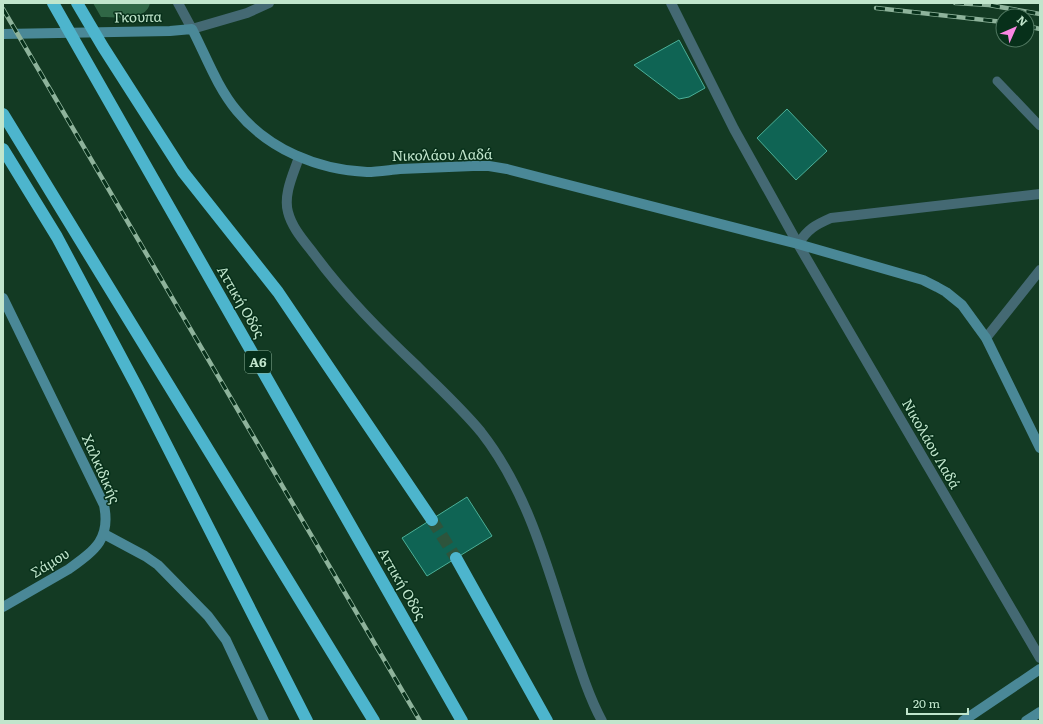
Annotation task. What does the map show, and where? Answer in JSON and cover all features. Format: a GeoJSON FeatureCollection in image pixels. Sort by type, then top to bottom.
{"type":"FeatureCollection","features":[{"type":"Feature","properties":{"kind":"highway","name":"Αττική Οδός"},"geometry":{"type":"LineString","coordinates":[[53,3],[462,721]]}},
{"type":"Feature","properties":{"kind":"highway"},"geometry":{"type":"LineString","coordinates":[[77,3],[103,47],[183,172],[278,292],[432,520]]}},
{"type":"Feature","properties":{"kind":"highway"},"geometry":{"type":"LineString","coordinates":[[3,114],[374,721]]}},
{"type":"Feature","properties":{"kind":"highway"},"geometry":{"type":"LineString","coordinates":[[3,149],[57,237],[138,389],[307,721]]}},
{"type":"Feature","properties":{"kind":"highway"},"geometry":{"type":"LineString","coordinates":[[456,558],[547,721]]}},
{"type":"Feature","properties":{"kind":"street"},"geometry":{"type":"LineString","coordinates":[[178,3],[192,29]]}},
{"type":"Feature","properties":{"kind":"street","name":"Γκουπα"},"geometry":{"type":"LineString","coordinates":[[3,34],[170,31],[192,29],[247,12],[269,3]]}},
{"type":"Feature","properties":{"kind":"street","name":"Νικολάου Λαδά"},"geometry":{"type":"LineString","coordinates":[[670,3],[734,129],[798,244],[1040,658]]}},
{"type":"Feature","properties":{"kind":"street","name":"Νικολάου Λαδά"},"geometry":{"type":"LineString","coordinates":[[192,29],[226,95],[236,110],[249,125],[261,135],[284,150],[299,157],[333,168],[368,172],[473,166],[489,166],[507,169],[798,244],[923,280],[946,292],[962,305],[986,338],[1040,448]]}},
{"type":"Feature","properties":{"kind":"street"},"geometry":{"type":"LineString","coordinates":[[299,157],[287,201],[287,211],[295,228],[327,272],[349,298],[481,432],[501,461],[520,496],[538,538],[581,672],[602,721]]}},
{"type":"Feature","properties":{"kind":"street"},"geometry":{"type":"LineString","coordinates":[[798,244],[806,232],[817,224],[831,218],[1040,194]]}},
{"type":"Feature","properties":{"kind":"street"},"geometry":{"type":"LineString","coordinates":[[986,338],[1040,270]]}},
{"type":"Feature","properties":{"kind":"street","name":"Χαλκιδικής"},"geometry":{"type":"LineString","coordinates":[[3,298],[104,504],[106,526],[104,534]]}},
{"type":"Feature","properties":{"kind":"street"},"geometry":{"type":"LineString","coordinates":[[104,534],[145,556],[158,565],[208,616],[226,640],[264,721]]}},
{"type":"Feature","properties":{"kind":"street","name":"Σάμου"},"geometry":{"type":"LineString","coordinates":[[3,607],[74,566],[94,548],[104,534]]}},
{"type":"Feature","properties":{"kind":"street"},"geometry":{"type":"LineString","coordinates":[[963,721],[1040,669]]}},
{"type":"Feature","properties":{"kind":"street"},"geometry":{"type":"LineString","coordinates":[[1026,721],[1040,712]]}},
{"type":"Feature","properties":{"kind":"lane"},"geometry":{"type":"LineString","coordinates":[[997,81],[1040,126]]}},
{"type":"Feature","properties":{"kind":"green space"},"geometry":{"type":"Polygon","coordinates":[[[93,3],[150,3],[143,13],[137,16],[122,18],[101,17],[93,3]]]}},
{"type":"Feature","properties":{"kind":"building"},"geometry":{"type":"Polygon","coordinates":[[[679,40],[705,88],[689,97],[679,99],[634,65],[679,40]]]}},
{"type":"Feature","properties":{"kind":"building"},"geometry":{"type":"Polygon","coordinates":[[[787,109],[827,151],[796,180],[757,138],[787,109]]]}},
{"type":"Feature","properties":{"kind":"building"},"geometry":{"type":"Polygon","coordinates":[[[467,497],[492,536],[427,576],[402,538],[467,497]]]}},
{"type":"Feature","properties":{"kind":"tunnel"},"geometry":{"type":"LineString","coordinates":[[432,520],[456,558]]}},
{"type":"Feature","properties":{"kind":"railway"},"geometry":{"type":"LineString","coordinates":[[955,3],[989,5],[1040,14]]}},
{"type":"Feature","properties":{"kind":"railway"},"geometry":{"type":"LineString","coordinates":[[876,8],[995,21]]}},
{"type":"Feature","properties":{"kind":"railway"},"geometry":{"type":"LineString","coordinates":[[3,9],[420,721]]}},
{"type":"Feature","properties":{"kind":"railway"},"geometry":{"type":"LineString","coordinates":[[1035,28],[1040,29]]}}]}
